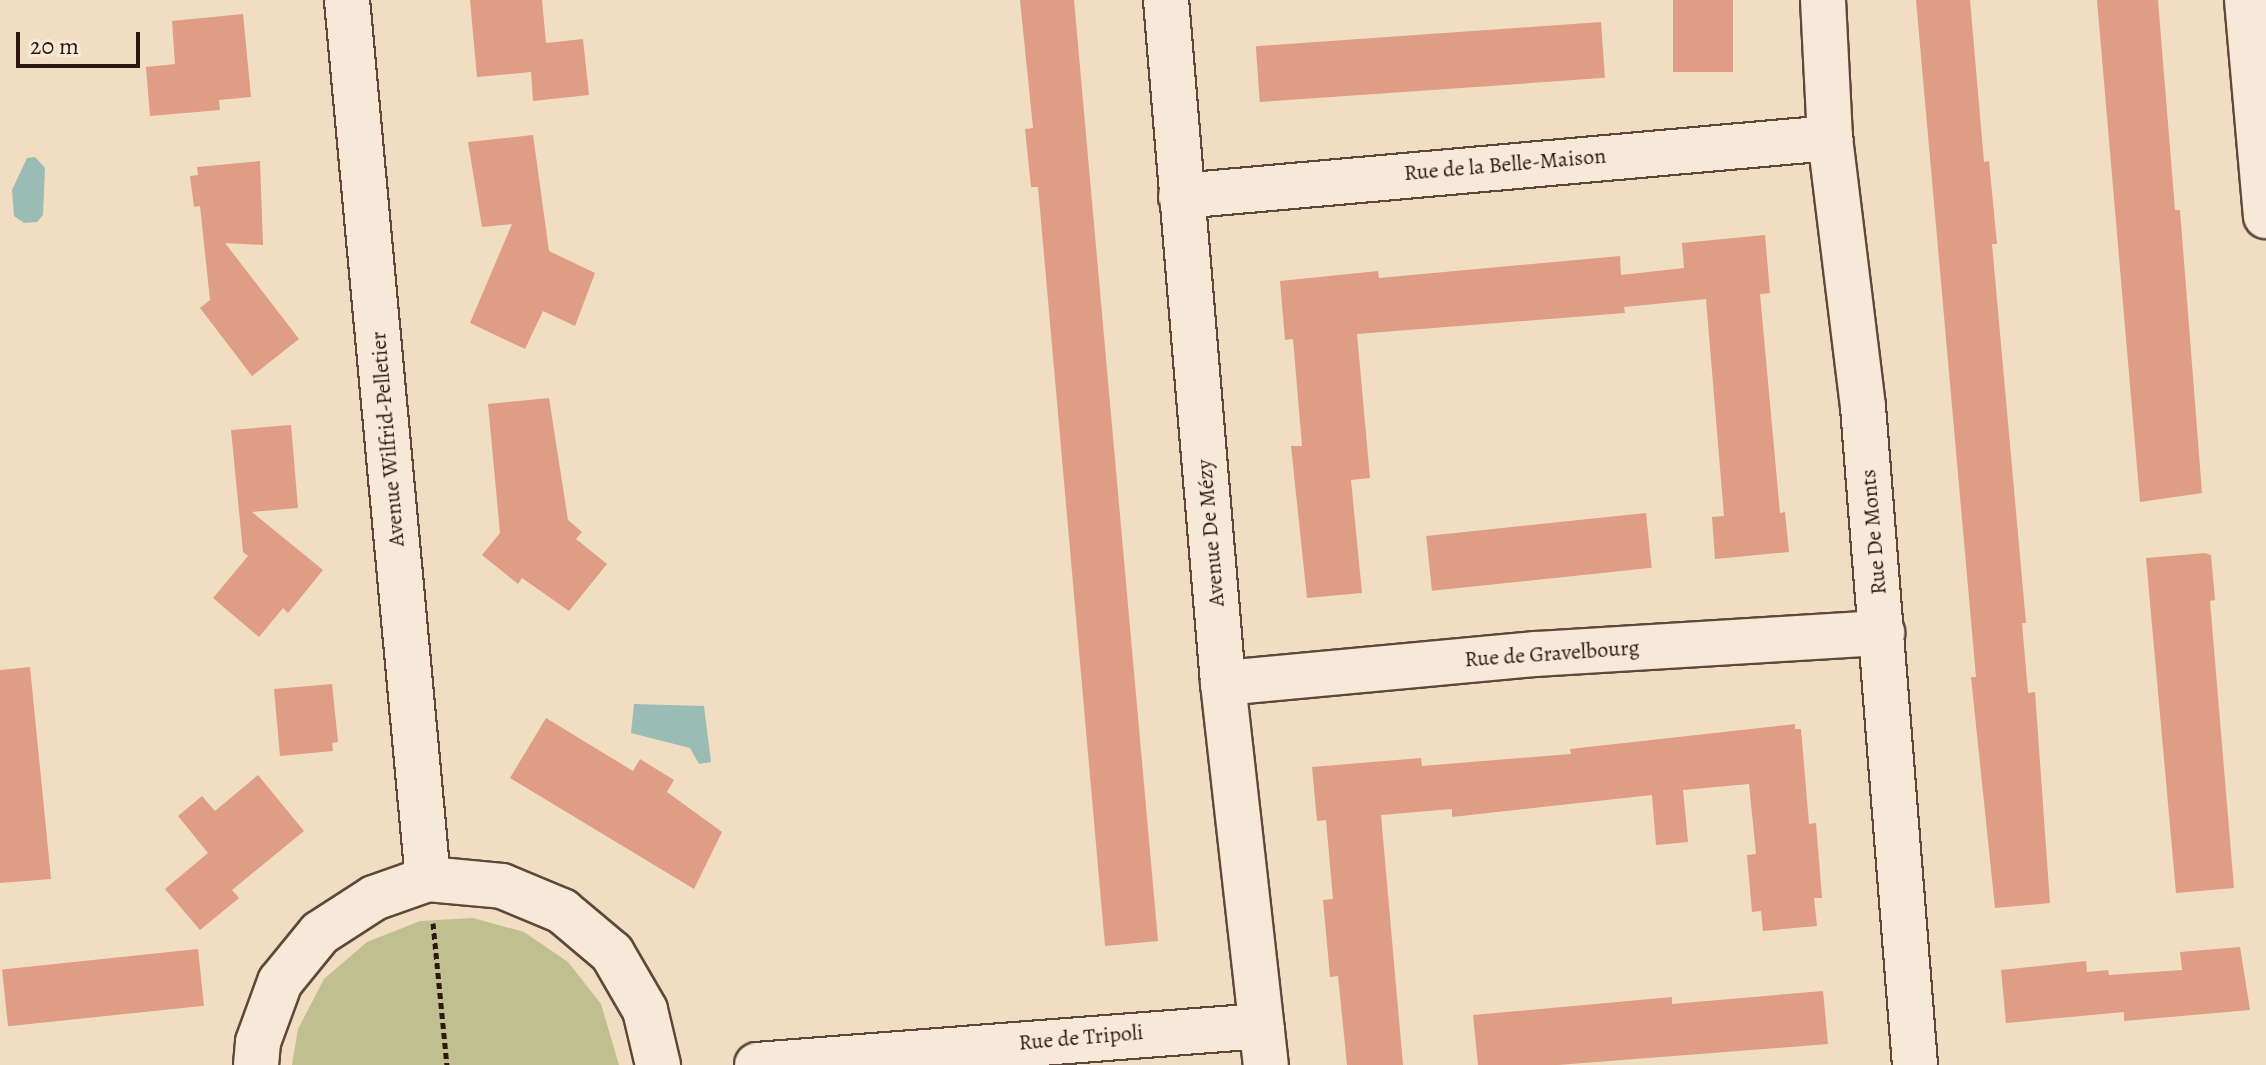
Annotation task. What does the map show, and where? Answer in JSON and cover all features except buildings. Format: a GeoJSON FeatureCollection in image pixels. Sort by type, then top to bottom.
{"type":"FeatureCollection","features":[{"type":"Feature","properties":{"kind":"street","name":"Avenue Wilfrid-Pelletier"},"geometry":{"type":"LineString","coordinates":[[347,0],[428,879]]}},
{"type":"Feature","properties":{"kind":"street","name":"Avenue De Mézy"},"geometry":{"type":"LineString","coordinates":[[1166,0],[1223,683],[1263,1046]]}},
{"type":"Feature","properties":{"kind":"street","name":"Rue De Monts"},"geometry":{"type":"LineString","coordinates":[[1823,0],[1830,138],[1863,407],[1915,1065]]}},
{"type":"Feature","properties":{"kind":"street"},"geometry":{"type":"LineString","coordinates":[[2247,0],[2266,216]]}},
{"type":"Feature","properties":{"kind":"street","name":"Rue de la Belle-Maison"},"geometry":{"type":"LineString","coordinates":[[1181,196],[1830,138]]}},
{"type":"Feature","properties":{"kind":"street","name":"Rue de Gravelbourg"},"geometry":{"type":"LineString","coordinates":[[1223,683],[1536,654],[1882,633]]}},
{"type":"Feature","properties":{"kind":"street"},"geometry":{"type":"LineString","coordinates":[[256,1065],[258,1042],[280,982],[320,933],[374,898],[428,879],[502,886],[562,911],[612,953],[645,1010],[658,1065]]}},
{"type":"Feature","properties":{"kind":"street","name":"Rue de Tripoli"},"geometry":{"type":"LineString","coordinates":[[757,1065],[1263,1046]]}},
{"type":"Feature","properties":{"kind":"path"},"geometry":{"type":"LineString","coordinates":[[428,879],[447,1065]]}},
{"type":"Feature","properties":{"kind":"green space"},"geometry":{"type":"Polygon","coordinates":[[[473,918],[524,932],[568,962],[601,1004],[619,1065],[292,1065],[298,1029],[324,979],[367,942],[420,921],[473,918]]]}},
{"type":"Feature","properties":{"kind":"water"},"geometry":{"type":"Polygon","coordinates":[[[35,157],[45,168],[43,215],[37,222],[24,223],[14,216],[12,190],[27,158],[35,157]]]}},
{"type":"Feature","properties":{"kind":"water"},"geometry":{"type":"Polygon","coordinates":[[[634,704],[704,706],[711,762],[699,764],[690,748],[631,733],[634,704]]]}}]}
